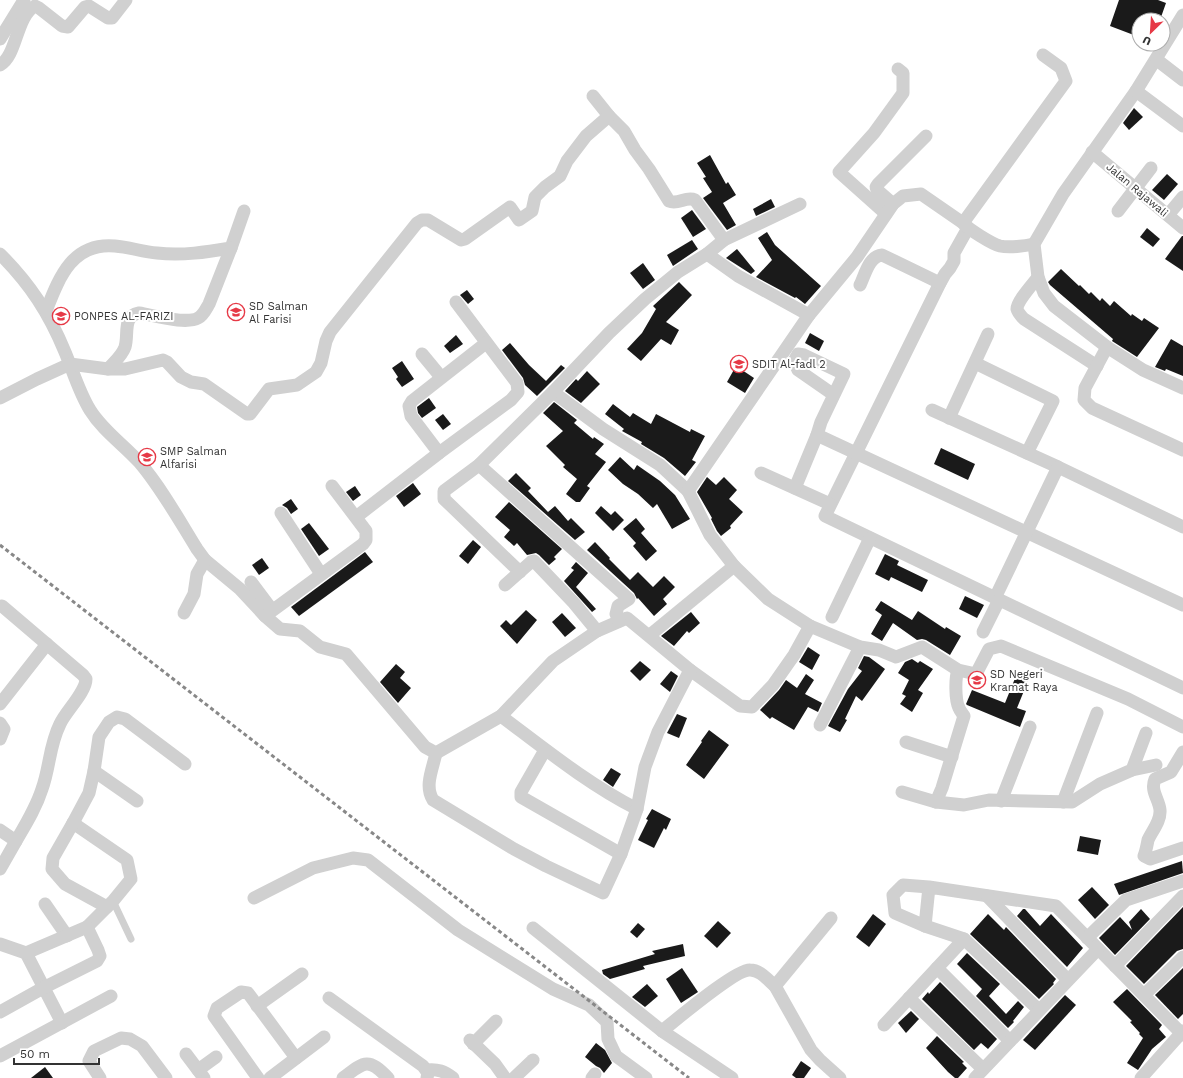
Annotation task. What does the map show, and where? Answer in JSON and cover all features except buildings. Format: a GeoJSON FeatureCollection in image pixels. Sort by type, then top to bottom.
{"type":"FeatureCollection","features":[{"type":"Feature","properties":{"kind":"street"},"geometry":{"type":"LineString","coordinates":[[0,39],[24,0]]}},
{"type":"Feature","properties":{"kind":"street"},"geometry":{"type":"LineString","coordinates":[[0,64],[7,60],[21,26],[31,8],[35,6],[39,8],[62,26],[68,28],[85,7],[89,6],[110,19],[114,18],[126,0]]}},
{"type":"Feature","properties":{"kind":"street"},"geometry":{"type":"LineString","coordinates":[[1183,16],[1136,91],[1063,194],[1034,244],[1038,277],[1044,293],[1054,306],[1107,347],[1143,370],[1183,388]]}},
{"type":"Feature","properties":{"kind":"street"},"geometry":{"type":"LineString","coordinates":[[1043,55],[1061,68],[1066,80],[966,225],[954,253],[954,261],[943,278],[825,516],[1183,688]]}},
{"type":"Feature","properties":{"kind":"street"},"geometry":{"type":"LineString","coordinates":[[1156,60],[1183,80]]}},
{"type":"Feature","properties":{"kind":"street"},"geometry":{"type":"LineString","coordinates":[[890,209],[839,172],[874,133],[903,93],[903,73],[898,70]]}},
{"type":"Feature","properties":{"kind":"street"},"geometry":{"type":"LineString","coordinates":[[1136,91],[1183,126]]}},
{"type":"Feature","properties":{"kind":"street"},"geometry":{"type":"LineString","coordinates":[[593,96],[609,116],[624,131],[669,200],[675,202],[690,198],[695,200],[724,240]]}},
{"type":"Feature","properties":{"kind":"street"},"geometry":{"type":"LineString","coordinates":[[0,398],[70,364],[108,369],[125,369],[163,360],[167,362],[181,377],[191,382],[204,384],[247,414],[250,414],[269,389],[297,385],[316,372],[321,364],[326,341],[330,332],[417,223],[422,220],[428,220],[461,240],[465,240],[510,207],[519,220],[532,211],[535,197],[544,187],[560,176],[567,161],[586,136],[609,116]]}},
{"type":"Feature","properties":{"kind":"street"},"geometry":{"type":"LineString","coordinates":[[890,209],[876,187],[926,136]]}},
{"type":"Feature","properties":{"kind":"street","name":"Jalan Rajawali"},"geometry":{"type":"LineString","coordinates":[[1092,152],[1183,228]]}},
{"type":"Feature","properties":{"kind":"street"},"geometry":{"type":"LineString","coordinates":[[1118,211],[1151,168]]}},
{"type":"Feature","properties":{"kind":"street"},"geometry":{"type":"LineString","coordinates":[[688,491],[809,315],[857,257],[890,209],[903,196],[921,194],[1000,246],[1024,246],[1034,244]]}},
{"type":"Feature","properties":{"kind":"street"},"geometry":{"type":"LineString","coordinates":[[1168,216],[1183,197]]}},
{"type":"Feature","properties":{"kind":"street"},"geometry":{"type":"LineString","coordinates":[[520,572],[444,499],[444,491],[479,465],[553,392],[609,333],[645,299],[678,272],[707,254],[724,240],[800,204]]}},
{"type":"Feature","properties":{"kind":"street"},"geometry":{"type":"LineString","coordinates":[[108,369],[120,356],[125,347],[128,321],[134,314],[139,313],[188,321],[198,318],[205,311],[244,212]]}},
{"type":"Feature","properties":{"kind":"street"},"geometry":{"type":"LineString","coordinates":[[46,311],[65,269],[73,259],[88,249],[102,245],[158,253],[183,254],[231,248]]}},
{"type":"Feature","properties":{"kind":"street"},"geometry":{"type":"LineString","coordinates":[[0,254],[26,282],[46,311],[54,325],[90,410],[109,433],[153,478],[205,560],[269,613]]}},
{"type":"Feature","properties":{"kind":"street"},"geometry":{"type":"LineString","coordinates":[[707,254],[738,276],[809,315]]}},
{"type":"Feature","properties":{"kind":"street"},"geometry":{"type":"LineString","coordinates":[[860,285],[873,259],[882,255],[943,278]]}},
{"type":"Feature","properties":{"kind":"street"},"geometry":{"type":"LineString","coordinates":[[1038,277],[1019,302],[1017,308],[1019,314],[1024,319],[1097,366]]}},
{"type":"Feature","properties":{"kind":"street"},"geometry":{"type":"LineString","coordinates":[[356,517],[511,400],[518,392],[517,383],[456,302]]}},
{"type":"Feature","properties":{"kind":"street"},"geometry":{"type":"LineString","coordinates":[[949,418],[988,334]]}},
{"type":"Feature","properties":{"kind":"street"},"geometry":{"type":"LineString","coordinates":[[440,454],[411,416],[409,406],[412,401],[441,377],[486,343]]}},
{"type":"Feature","properties":{"kind":"street"},"geometry":{"type":"LineString","coordinates":[[1107,347],[1085,388],[1084,400],[1092,408],[1183,450]]}},
{"type":"Feature","properties":{"kind":"street"},"geometry":{"type":"LineString","coordinates":[[422,354],[441,377]]}},
{"type":"Feature","properties":{"kind":"street"},"geometry":{"type":"LineString","coordinates":[[975,362],[1053,401],[1027,453]]}},
{"type":"Feature","properties":{"kind":"street"},"geometry":{"type":"LineString","coordinates":[[553,392],[604,429],[660,465],[688,491],[710,535],[734,566],[768,599],[810,626],[860,647],[879,650],[896,657],[922,647],[958,670],[976,674],[989,649],[1001,646],[1128,699],[1183,727]]}},
{"type":"Feature","properties":{"kind":"street"},"geometry":{"type":"LineString","coordinates":[[795,488],[821,422],[834,395]]}},
{"type":"Feature","properties":{"kind":"street"},"geometry":{"type":"LineString","coordinates":[[932,410],[1058,467],[1183,527]]}},
{"type":"Feature","properties":{"kind":"street"},"geometry":{"type":"LineString","coordinates":[[817,435],[1183,605]]}},
{"type":"Feature","properties":{"kind":"street"},"geometry":{"type":"LineString","coordinates":[[479,465],[629,600],[618,606],[616,614],[619,621]]}},
{"type":"Feature","properties":{"kind":"street"},"geometry":{"type":"LineString","coordinates":[[983,632],[1026,533],[1058,467]]}},
{"type":"Feature","properties":{"kind":"street"},"geometry":{"type":"LineString","coordinates":[[761,473],[830,504]]}},
{"type":"Feature","properties":{"kind":"street"},"geometry":{"type":"LineString","coordinates":[[269,613],[363,544],[366,540],[366,531],[332,486]]}},
{"type":"Feature","properties":{"kind":"street"},"geometry":{"type":"LineString","coordinates":[[281,513],[321,574]]}},
{"type":"Feature","properties":{"kind":"street"},"geometry":{"type":"LineString","coordinates":[[832,617],[870,538]]}},
{"type":"Feature","properties":{"kind":"street"},"geometry":{"type":"LineString","coordinates":[[184,613],[194,594],[197,574],[205,560]]}},
{"type":"Feature","properties":{"kind":"street"},"geometry":{"type":"LineString","coordinates":[[505,585],[531,562],[535,562],[574,603],[596,631]]}},
{"type":"Feature","properties":{"kind":"street"},"geometry":{"type":"LineString","coordinates":[[650,635],[734,566]]}},
{"type":"Feature","properties":{"kind":"street"},"geometry":{"type":"LineString","coordinates":[[251,582],[280,629],[300,631],[320,647],[346,654],[425,747],[436,753]]}},
{"type":"Feature","properties":{"kind":"street"},"geometry":{"type":"LineString","coordinates":[[0,869],[36,806],[46,776],[50,750],[56,732],[86,683],[86,679],[83,675],[1,607]]}},
{"type":"Feature","properties":{"kind":"street"},"geometry":{"type":"LineString","coordinates":[[690,670],[658,732],[645,767],[637,809],[621,854],[604,892],[601,893],[514,849],[433,800],[429,794],[428,788],[436,753],[497,718],[553,661],[596,631],[626,618],[650,635],[690,670],[740,706],[752,707],[773,685],[794,655],[810,626]]}},
{"type":"Feature","properties":{"kind":"street"},"geometry":{"type":"LineString","coordinates":[[0,704],[47,644]]}},
{"type":"Feature","properties":{"kind":"street"},"geometry":{"type":"LineString","coordinates":[[820,725],[860,647]]}},
{"type":"Feature","properties":{"kind":"street"},"geometry":{"type":"LineString","coordinates":[[936,802],[952,757],[964,716],[958,708],[956,676],[958,670]]}},
{"type":"Feature","properties":{"kind":"street"},"geometry":{"type":"LineString","coordinates":[[1063,802],[1097,713]]}},
{"type":"Feature","properties":{"kind":"street"},"geometry":{"type":"LineString","coordinates":[[110,904],[65,884],[52,869],[53,858],[89,793],[100,738],[109,722],[117,717],[125,719],[185,764]]}},
{"type":"Feature","properties":{"kind":"street"},"geometry":{"type":"LineString","coordinates":[[497,718],[509,732]]}},
{"type":"Feature","properties":{"kind":"street"},"geometry":{"type":"LineString","coordinates":[[497,718],[587,780],[617,799],[637,809]]}},
{"type":"Feature","properties":{"kind":"street"},"geometry":{"type":"LineString","coordinates":[[0,723],[4,728],[4,731],[0,739]]}},
{"type":"Feature","properties":{"kind":"street"},"geometry":{"type":"LineString","coordinates":[[1001,801],[1030,727]]}},
{"type":"Feature","properties":{"kind":"street"},"geometry":{"type":"LineString","coordinates":[[1132,770],[1146,733]]}},
{"type":"Feature","properties":{"kind":"street"},"geometry":{"type":"LineString","coordinates":[[906,742],[952,757]]}},
{"type":"Feature","properties":{"kind":"street"},"geometry":{"type":"LineString","coordinates":[[545,750],[521,792],[521,797],[621,854]]}},
{"type":"Feature","properties":{"kind":"street"},"geometry":{"type":"LineString","coordinates":[[1183,752],[1171,772],[1155,779],[1153,784],[1155,798],[1160,811],[1144,856],[1150,859],[1183,848]]}},
{"type":"Feature","properties":{"kind":"street"},"geometry":{"type":"LineString","coordinates":[[902,792],[936,802],[964,805],[989,800],[1072,802],[1100,784],[1132,770],[1156,765]]}},
{"type":"Feature","properties":{"kind":"street"},"geometry":{"type":"LineString","coordinates":[[94,772],[137,801]]}},
{"type":"Feature","properties":{"kind":"street"},"geometry":{"type":"LineString","coordinates":[[0,944],[26,953],[87,927],[132,879],[126,860],[73,823]]}},
{"type":"Feature","properties":{"kind":"street"},"geometry":{"type":"LineString","coordinates":[[0,830],[16,842]]}},
{"type":"Feature","properties":{"kind":"street"},"geometry":{"type":"LineString","coordinates":[[254,898],[312,868],[353,858],[368,860],[458,930],[553,989],[589,1005],[607,1022],[608,1039],[616,1056],[646,1078]]}},
{"type":"Feature","properties":{"kind":"street"},"geometry":{"type":"LineString","coordinates":[[1087,938],[1126,900],[1183,881]]}},
{"type":"Feature","properties":{"kind":"street"},"geometry":{"type":"LineString","coordinates":[[1039,1010],[964,939],[925,926],[895,913],[893,895],[903,885],[930,887],[1053,905],[1059,908],[1182,1033],[1141,1078]]}},
{"type":"Feature","properties":{"kind":"street"},"geometry":{"type":"LineString","coordinates":[[925,926],[930,887]]}},
{"type":"Feature","properties":{"kind":"street"},"geometry":{"type":"LineString","coordinates":[[986,896],[1068,980]]}},
{"type":"Feature","properties":{"kind":"street"},"geometry":{"type":"LineString","coordinates":[[1115,966],[1183,896]]}},
{"type":"Feature","properties":{"kind":"street"},"geometry":{"type":"LineString","coordinates":[[45,904],[67,936]]}},
{"type":"Feature","properties":{"kind":"street"},"geometry":{"type":"LineString","coordinates":[[775,986],[831,918]]}},
{"type":"Feature","properties":{"kind":"street"},"geometry":{"type":"LineString","coordinates":[[0,1012],[99,959],[100,956],[98,950],[87,927]]}},
{"type":"Feature","properties":{"kind":"street"},"geometry":{"type":"LineString","coordinates":[[533,928],[662,1031],[732,1078]]}},
{"type":"Feature","properties":{"kind":"street"},"geometry":{"type":"LineString","coordinates":[[884,1025],[964,939]]}},
{"type":"Feature","properties":{"kind":"street"},"geometry":{"type":"LineString","coordinates":[[909,998],[979,1074],[1098,949]]}},
{"type":"Feature","properties":{"kind":"street"},"geometry":{"type":"LineString","coordinates":[[26,953],[62,1023]]}},
{"type":"Feature","properties":{"kind":"street"},"geometry":{"type":"LineString","coordinates":[[1144,995],[1183,958]]}},
{"type":"Feature","properties":{"kind":"street"},"geometry":{"type":"LineString","coordinates":[[936,968],[1010,1041]]}},
{"type":"Feature","properties":{"kind":"street"},"geometry":{"type":"LineString","coordinates":[[662,1031],[705,997],[740,973],[748,970],[755,970],[762,974],[775,986],[811,1050],[840,1078]]}},
{"type":"Feature","properties":{"kind":"street"},"geometry":{"type":"LineString","coordinates":[[257,1006],[302,974]]}},
{"type":"Feature","properties":{"kind":"street"},"geometry":{"type":"LineString","coordinates":[[258,1078],[214,1016],[217,1008],[241,992],[248,994],[296,1058]]}},
{"type":"Feature","properties":{"kind":"street"},"geometry":{"type":"LineString","coordinates":[[0,1056],[111,996]]}},
{"type":"Feature","properties":{"kind":"street"},"geometry":{"type":"LineString","coordinates":[[329,998],[427,1074],[438,1069],[453,1078]]}},
{"type":"Feature","properties":{"kind":"street"},"geometry":{"type":"LineString","coordinates":[[496,1021],[472,1042],[495,1064],[505,1078]]}},
{"type":"Feature","properties":{"kind":"street"},"geometry":{"type":"LineString","coordinates":[[270,1078],[324,1037]]}},
{"type":"Feature","properties":{"kind":"street"},"geometry":{"type":"LineString","coordinates":[[100,1078],[89,1061],[94,1051],[121,1038],[126,1038],[142,1046],[166,1078]]}},
{"type":"Feature","properties":{"kind":"street"},"geometry":{"type":"LineString","coordinates":[[186,1054],[201,1074],[216,1057]]}},
{"type":"Feature","properties":{"kind":"street"},"geometry":{"type":"LineString","coordinates":[[514,1078],[533,1060]]}},
{"type":"Feature","properties":{"kind":"street"},"geometry":{"type":"LineString","coordinates":[[343,1078],[361,1065],[370,1064],[378,1067],[388,1078]]}},
{"type":"Feature","properties":{"kind":"lane"},"geometry":{"type":"LineString","coordinates":[[110,904],[131,939]]}},
{"type":"Feature","properties":{"kind":"railway"},"geometry":{"type":"LineString","coordinates":[[0,545],[689,1078]]}},
{"type":"Feature","properties":{"kind":"place","name":"SD Salman Al Farisi"},"geometry":{"type":"Point","coordinates":[236,312]}},
{"type":"Feature","properties":{"kind":"place","name":"PONPES AL-FARIZI"},"geometry":{"type":"Point","coordinates":[61,316]}},
{"type":"Feature","properties":{"kind":"place","name":"SDIT Al-fadl 2"},"geometry":{"type":"Point","coordinates":[739,364]}},
{"type":"Feature","properties":{"kind":"place","name":"SMP Salman Alfarisi"},"geometry":{"type":"Point","coordinates":[147,457]}},
{"type":"Feature","properties":{"kind":"place","name":"SD Negeri Kramat Raya"},"geometry":{"type":"Point","coordinates":[977,680]}}]}
